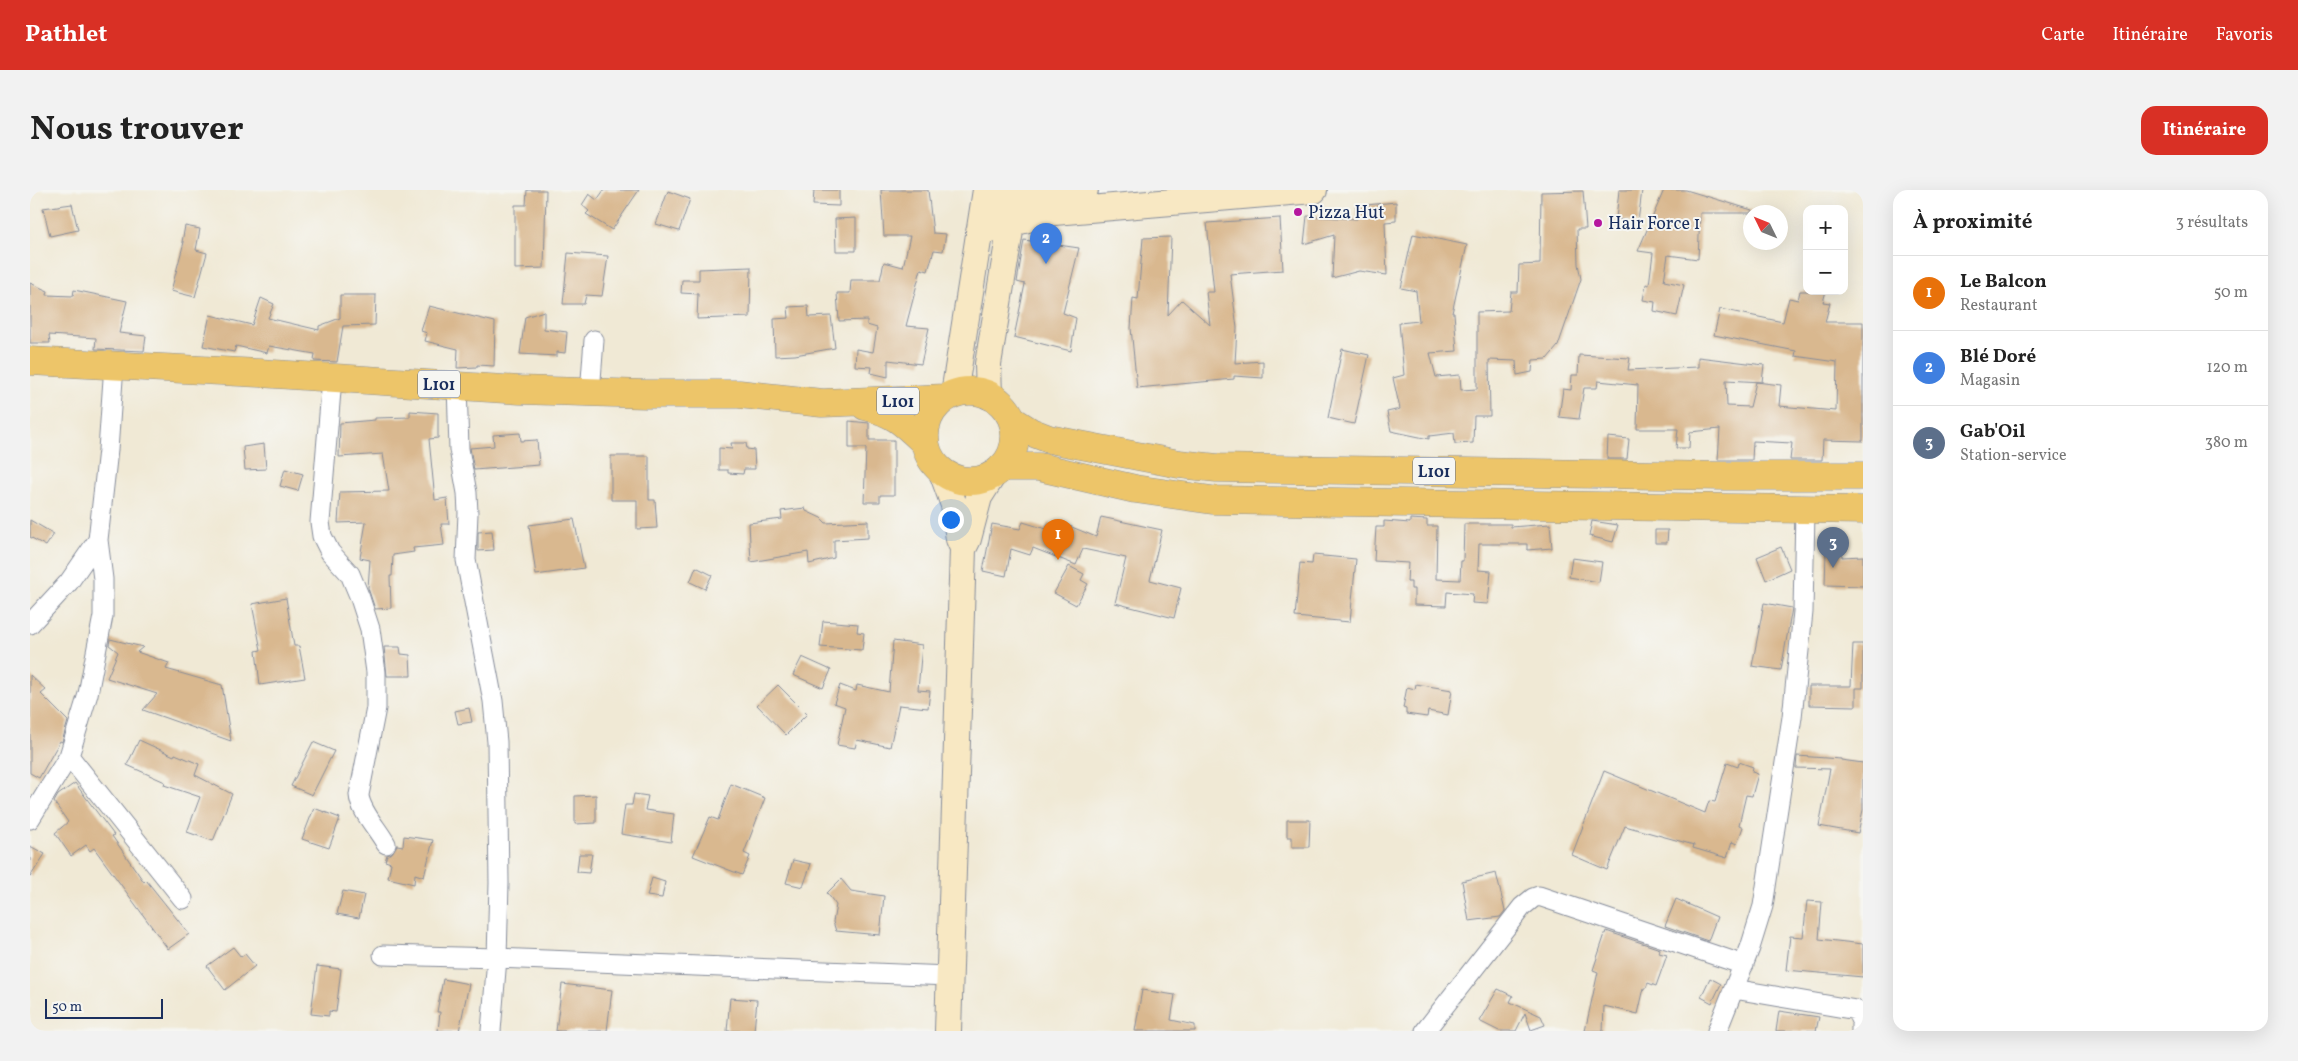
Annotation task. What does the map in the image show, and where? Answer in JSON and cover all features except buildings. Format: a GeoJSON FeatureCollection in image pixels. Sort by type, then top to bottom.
{"type":"FeatureCollection","features":[{"type":"Feature","properties":{"kind":"main road"},"geometry":{"type":"LineString","coordinates":[[950,396],[979,232],[999,202],[1042,191],[1085,190]]}},
{"type":"Feature","properties":{"kind":"main road"},"geometry":{"type":"LineString","coordinates":[[999,202],[1054,212],[1314,190]]}},
{"type":"Feature","properties":{"kind":"main road"},"geometry":{"type":"LineString","coordinates":[[990,396],[988,364],[999,202]]}},
{"type":"Feature","properties":{"kind":"main road","name":"L101"},"geometry":{"type":"LineString","coordinates":[[30,361],[590,393],[738,394],[822,402],[849,403],[950,396]]}},
{"type":"Feature","properties":{"kind":"main road"},"geometry":{"type":"LineString","coordinates":[[963,548],[968,539],[979,497],[998,471],[1013,450],[1015,430],[1012,420],[1003,406],[990,396],[972,391],[950,396],[933,409],[927,420],[924,442],[930,459],[942,472],[953,479],[967,482],[981,480],[998,471]]}},
{"type":"Feature","properties":{"kind":"main road","name":"L101"},"geometry":{"type":"LineString","coordinates":[[849,403],[888,412],[902,421],[924,442]]}},
{"type":"Feature","properties":{"kind":"main road","name":"L101"},"geometry":{"type":"LineString","coordinates":[[1012,420],[1030,432],[1049,438],[1179,464],[1217,468],[1722,476],[1863,476]]}},
{"type":"Feature","properties":{"kind":"main road","name":"L101"},"geometry":{"type":"LineString","coordinates":[[998,471],[1039,467],[1135,489],[1212,500],[1863,510]]}},
{"type":"Feature","properties":{"kind":"main road"},"geometry":{"type":"LineString","coordinates":[[942,472],[954,505],[959,539],[963,548],[948,1031]]}},
{"type":"Feature","properties":{"kind":"street"},"geometry":{"type":"LineString","coordinates":[[590,393],[594,340]]}},
{"type":"Feature","properties":{"kind":"street"},"geometry":{"type":"LineString","coordinates":[[30,819],[69,756],[88,694],[102,616],[103,579],[98,540],[108,450],[114,365]]}},
{"type":"Feature","properties":{"kind":"street"},"geometry":{"type":"LineString","coordinates":[[332,379],[320,522],[322,536],[330,552],[350,574],[370,629],[376,672],[376,708],[358,795],[359,803],[378,828],[386,844]]}},
{"type":"Feature","properties":{"kind":"street"},"geometry":{"type":"LineString","coordinates":[[456,385],[459,450],[467,493],[466,560],[493,701],[497,742],[499,883],[497,958],[491,1031]]}},
{"type":"Feature","properties":{"kind":"street"},"geometry":{"type":"LineString","coordinates":[[1716,1031],[1744,965],[1763,906],[1792,717],[1803,612],[1805,510]]}},
{"type":"Feature","properties":{"kind":"street"},"geometry":{"type":"LineString","coordinates":[[30,624],[69,582],[98,540]]}},
{"type":"Feature","properties":{"kind":"street"},"geometry":{"type":"LineString","coordinates":[[69,756],[183,899]]}},
{"type":"Feature","properties":{"kind":"street"},"geometry":{"type":"LineString","coordinates":[[1425,1031],[1522,907],[1533,898],[1539,896],[1744,965]]}},
{"type":"Feature","properties":{"kind":"street"},"geometry":{"type":"LineString","coordinates":[[383,955],[950,976]]}},
{"type":"Feature","properties":{"kind":"street"},"geometry":{"type":"LineString","coordinates":[[1734,989],[1856,1010],[1861,1021],[1861,1031]]}},
{"type":"Feature","properties":{"kind":"place","name":"Pizza Hut"},"geometry":{"type":"Point","coordinates":[1298,212]}},
{"type":"Feature","properties":{"kind":"place","name":"Hair Force 1"},"geometry":{"type":"Point","coordinates":[1598,223]}},
{"type":"Feature","properties":{"kind":"place","name":"Blé Doré"},"geometry":{"type":"Point","coordinates":[1046,264]}},
{"type":"Feature","properties":{"kind":"place","name":"Le Balcon"},"geometry":{"type":"Point","coordinates":[1058,560]}},
{"type":"Feature","properties":{"kind":"place","name":"Gab'Oil"},"geometry":{"type":"Point","coordinates":[1833,568]}}]}
